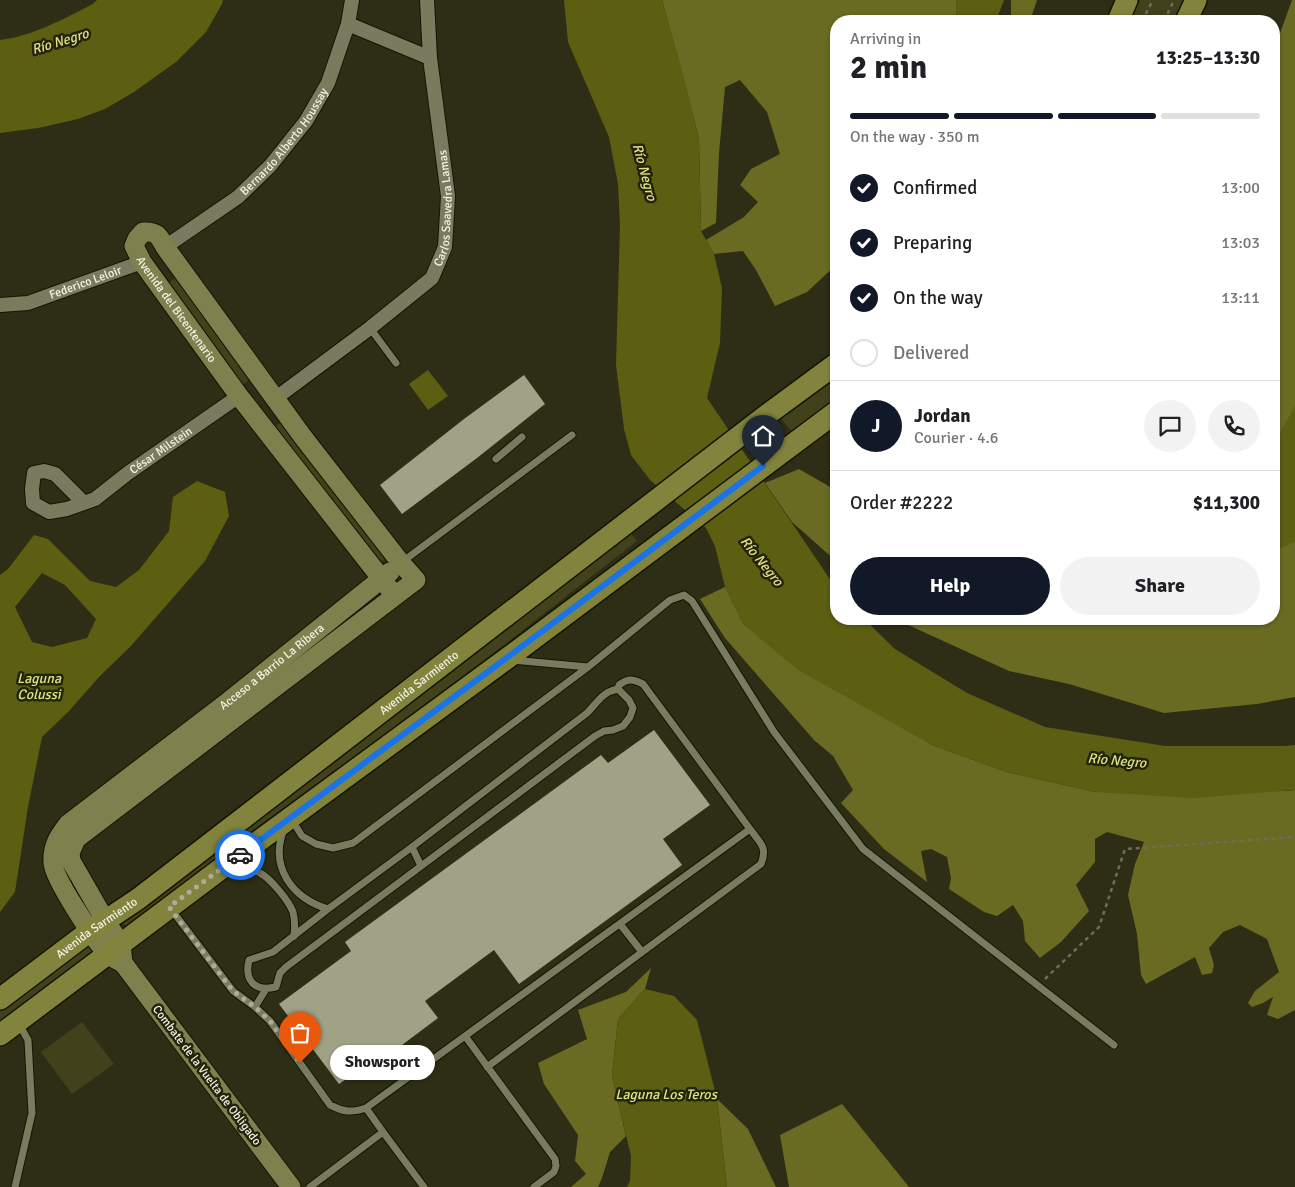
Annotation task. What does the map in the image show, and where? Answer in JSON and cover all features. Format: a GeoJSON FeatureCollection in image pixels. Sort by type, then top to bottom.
{"type":"FeatureCollection","features":[{"type":"Feature","properties":{"kind":"main road"},"geometry":{"type":"LineString","coordinates":[[1121,15],[1128,0]]}},
{"type":"Feature","properties":{"kind":"main road"},"geometry":{"type":"LineString","coordinates":[[1189,15],[1196,0]]}},
{"type":"Feature","properties":{"kind":"main road","name":"Avenida Sarmiento"},"geometry":{"type":"LineString","coordinates":[[0,999],[98,926],[138,899],[768,414],[830,368]]}},
{"type":"Feature","properties":{"kind":"main road","name":"Avenida Sarmiento"},"geometry":{"type":"LineString","coordinates":[[0,1035],[117,953],[169,907],[830,416]]}},
{"type":"Feature","properties":{"kind":"street","name":"Bernardo Alberto Houssay"},"geometry":{"type":"LineString","coordinates":[[165,248],[238,197],[270,166],[306,121],[328,83],[348,24],[352,0]]}},
{"type":"Feature","properties":{"kind":"street","name":"Carlos Saavedra Lamas"},"geometry":{"type":"LineString","coordinates":[[279,403],[432,278],[444,247],[448,196],[430,58],[427,0]]}},
{"type":"Feature","properties":{"kind":"street"},"geometry":{"type":"LineString","coordinates":[[348,24],[430,58]]}},
{"type":"Feature","properties":{"kind":"street","name":"Avenida del Bicentenario"},"geometry":{"type":"LineString","coordinates":[[143,232],[151,232],[159,236],[165,248],[303,437],[416,580],[395,596],[239,396],[142,262],[134,246],[143,232]]}},
{"type":"Feature","properties":{"kind":"street","name":"Federico Leloir"},"geometry":{"type":"LineString","coordinates":[[0,305],[28,303],[142,262]]}},
{"type":"Feature","properties":{"kind":"street"},"geometry":{"type":"LineString","coordinates":[[239,396],[263,382]]}},
{"type":"Feature","properties":{"kind":"street","name":"César Milstein"},"geometry":{"type":"LineString","coordinates":[[84,503],[95,499],[128,473],[239,396]]}},
{"type":"Feature","properties":{"kind":"street"},"geometry":{"type":"LineString","coordinates":[[262,426],[279,403]]}},
{"type":"Feature","properties":{"kind":"street","name":"Acceso a Barrio La Ribera"},"geometry":{"type":"LineString","coordinates":[[98,926],[57,877],[53,865],[56,841],[68,824],[235,707],[401,563]]}},
{"type":"Feature","properties":{"kind":"street"},"geometry":{"type":"LineString","coordinates":[[235,707],[395,596]]}},
{"type":"Feature","properties":{"kind":"street","name":"Combate de la Vuelta de Obligado"},"geometry":{"type":"LineString","coordinates":[[98,926],[291,1187]]}},
{"type":"Feature","properties":{"kind":"lane"},"geometry":{"type":"LineString","coordinates":[[370,328],[396,362]]}},
{"type":"Feature","properties":{"kind":"lane","name":"Acceso a Barrio La Ribera"},"geometry":{"type":"LineString","coordinates":[[401,563],[572,435]]}},
{"type":"Feature","properties":{"kind":"lane"},"geometry":{"type":"LineString","coordinates":[[496,458],[522,438]]}},
{"type":"Feature","properties":{"kind":"lane"},"geometry":{"type":"LineString","coordinates":[[328,909],[315,905],[306,899],[298,893],[284,876],[280,865],[279,853],[281,837],[289,819],[302,836],[316,844],[333,848],[354,843],[588,667],[670,600],[684,595],[692,601],[774,732],[863,849],[1114,1044]]}},
{"type":"Feature","properties":{"kind":"lane"},"geometry":{"type":"LineString","coordinates":[[504,660],[588,667]]}},
{"type":"Feature","properties":{"kind":"lane"},"geometry":{"type":"LineString","coordinates":[[487,1067],[761,864],[764,856],[763,847],[643,684],[635,680],[625,680],[619,684],[618,689]]}},
{"type":"Feature","properties":{"kind":"lane"},"geometry":{"type":"LineString","coordinates":[[618,689],[629,700],[632,708],[630,717],[623,726],[604,731],[595,736],[286,967],[280,973],[276,987],[266,989],[257,987],[248,978],[249,960],[272,952],[294,936],[587,713],[602,696],[618,689]]}},
{"type":"Feature","properties":{"kind":"lane"},"geometry":{"type":"LineString","coordinates":[[169,907],[233,991],[270,1021],[330,1104],[340,1110],[354,1112],[366,1108],[750,830]]}},
{"type":"Feature","properties":{"kind":"lane"},"geometry":{"type":"LineString","coordinates":[[412,847],[421,866]]}},
{"type":"Feature","properties":{"kind":"lane"},"geometry":{"type":"LineString","coordinates":[[222,868],[245,868],[260,873],[271,881],[293,911],[294,936]]}},
{"type":"Feature","properties":{"kind":"lane"},"geometry":{"type":"LineString","coordinates":[[620,924],[642,952]]}},
{"type":"Feature","properties":{"kind":"lane"},"geometry":{"type":"LineString","coordinates":[[255,1007],[266,989]]}},
{"type":"Feature","properties":{"kind":"lane"},"geometry":{"type":"LineString","coordinates":[[15,1187],[32,1113],[28,1040],[17,1022]]}},
{"type":"Feature","properties":{"kind":"lane"},"geometry":{"type":"LineString","coordinates":[[465,1036],[555,1159],[556,1166],[554,1172],[534,1187]]}},
{"type":"Feature","properties":{"kind":"lane"},"geometry":{"type":"LineString","coordinates":[[366,1108],[424,1187]]}},
{"type":"Feature","properties":{"kind":"lane"},"geometry":{"type":"LineString","coordinates":[[310,1187],[383,1132]]}},
{"type":"Feature","properties":{"kind":"path"},"geometry":{"type":"LineString","coordinates":[[1145,15],[1152,0]]}},
{"type":"Feature","properties":{"kind":"path"},"geometry":{"type":"LineString","coordinates":[[1167,15],[1174,0]]}},
{"type":"Feature","properties":{"kind":"path"},"geometry":{"type":"LineString","coordinates":[[1038,985],[1099,927],[1125,849],[1295,837]]}},
{"type":"Feature","properties":{"kind":"shaded area"},"geometry":{"type":"Polygon","coordinates":[[[662,0],[956,0],[957,15],[830,15],[830,271],[807,292],[775,306],[756,270],[743,251],[714,254],[706,240],[744,217],[758,202],[740,185],[751,169],[780,154],[767,112],[740,80],[725,87],[719,153],[716,223],[701,231],[699,139],[662,0]]]}},
{"type":"Feature","properties":{"kind":"shaded area"},"geometry":{"type":"Polygon","coordinates":[[[1011,0],[1037,0],[1032,15],[1011,15],[1011,0]]]}},
{"type":"Feature","properties":{"kind":"shaded area"},"geometry":{"type":"Polygon","coordinates":[[[1140,0],[1184,0],[1177,15],[1131,15],[1140,0]]]}},
{"type":"Feature","properties":{"kind":"shaded area"},"geometry":{"type":"Polygon","coordinates":[[[1292,0],[1295,0],[1295,697],[1257,704],[1164,713],[1069,684],[1009,671],[908,625],[1280,625],[1280,33],[1292,0]]]}},
{"type":"Feature","properties":{"kind":"shaded area"},"geometry":{"type":"Polygon","coordinates":[[[178,275],[251,378],[241,386],[169,283],[178,275]]]}},
{"type":"Feature","properties":{"kind":"shaded area"},"geometry":{"type":"Polygon","coordinates":[[[830,379],[830,406],[794,434],[781,419],[830,379]]]}},
{"type":"Feature","properties":{"kind":"shaded area"},"geometry":{"type":"Polygon","coordinates":[[[283,421],[386,558],[378,565],[274,428],[283,421]]]}},
{"type":"Feature","properties":{"kind":"shaded area"},"geometry":{"type":"Polygon","coordinates":[[[799,469],[830,487],[830,556],[792,522],[765,483],[799,469]]]}},
{"type":"Feature","properties":{"kind":"shaded area"},"geometry":{"type":"Polygon","coordinates":[[[629,531],[637,541],[504,645],[128,930],[120,919],[629,531]]]}},
{"type":"Feature","properties":{"kind":"shaded area"},"geometry":{"type":"Polygon","coordinates":[[[725,587],[744,625],[932,745],[1007,772],[1095,792],[1295,790],[1295,1010],[1278,1019],[1267,1015],[1273,997],[1252,1007],[1248,1003],[1255,991],[1279,972],[1267,939],[1240,925],[1223,932],[1209,948],[1214,965],[1212,973],[1202,975],[1195,957],[1146,984],[1141,975],[1137,934],[1128,895],[1135,864],[1144,842],[1107,832],[1095,839],[1095,862],[1076,885],[1089,911],[1061,942],[1040,958],[1025,941],[1023,921],[1013,905],[997,916],[984,912],[949,889],[951,878],[947,857],[931,849],[921,851],[927,882],[884,849],[841,803],[853,790],[833,756],[814,740],[725,638],[700,599],[725,587]]]}},
{"type":"Feature","properties":{"kind":"shaded area"},"geometry":{"type":"Polygon","coordinates":[[[86,943],[96,956],[0,1029],[0,1009],[86,943]]]}},
{"type":"Feature","properties":{"kind":"shaded area"},"geometry":{"type":"Polygon","coordinates":[[[651,968],[645,989],[618,1019],[612,1076],[626,1136],[610,1152],[598,1187],[571,1187],[586,1174],[575,1161],[578,1135],[544,1084],[538,1063],[587,1039],[578,1010],[626,992],[651,968]]]}},
{"type":"Feature","properties":{"kind":"shaded area"},"geometry":{"type":"Polygon","coordinates":[[[82,1022],[114,1064],[72,1094],[41,1052],[82,1022]]]}},
{"type":"Feature","properties":{"kind":"shaded area"},"geometry":{"type":"Polygon","coordinates":[[[717,1099],[748,1129],[776,1187],[727,1187],[717,1099]]]}},
{"type":"Feature","properties":{"kind":"shaded area"},"geometry":{"type":"Polygon","coordinates":[[[842,1104],[909,1187],[789,1187],[780,1135],[842,1104]]]}},
{"type":"Feature","properties":{"kind":"water","name":"Río Negro"},"geometry":{"type":"Polygon","coordinates":[[[97,0],[223,0],[206,32],[176,62],[134,92],[105,109],[78,119],[38,128],[0,133],[0,40],[24,35],[48,26],[93,4],[97,0]]]}},
{"type":"Feature","properties":{"kind":"water","name":"Río Negro"},"geometry":{"type":"Polygon","coordinates":[[[564,0],[662,0],[699,139],[701,231],[714,254],[722,288],[720,343],[707,398],[830,579],[830,625],[870,625],[895,649],[967,693],[1045,727],[1165,746],[1295,745],[1295,790],[1192,798],[1095,792],[1007,772],[932,745],[798,670],[744,625],[725,587],[715,546],[706,528],[650,480],[631,455],[624,429],[616,365],[620,225],[618,184],[609,137],[568,42],[564,0]]]}},
{"type":"Feature","properties":{"kind":"water"},"geometry":{"type":"Polygon","coordinates":[[[956,0],[1004,0],[998,15],[957,15],[956,0]]]}},
{"type":"Feature","properties":{"kind":"water"},"geometry":{"type":"Polygon","coordinates":[[[428,370],[448,396],[428,410],[409,384],[428,370]]]}},
{"type":"Feature","properties":{"kind":"water"},"geometry":{"type":"Polygon","coordinates":[[[1295,406],[1295,542],[1280,548],[1280,433],[1295,406]]]}},
{"type":"Feature","properties":{"kind":"water","name":"Laguna Colussi"},"geometry":{"type":"Polygon","coordinates":[[[197,481],[225,492],[229,516],[205,561],[130,647],[42,737],[28,807],[15,892],[0,912],[0,575],[8,569],[34,535],[48,539],[90,581],[116,587],[139,570],[169,531],[173,497],[197,481]],[[42,573],[15,607],[32,642],[52,647],[87,638],[96,619],[65,585],[42,573]]]}},
{"type":"Feature","properties":{"kind":"water","name":"Laguna Los Teros"},"geometry":{"type":"Polygon","coordinates":[[[645,989],[674,996],[697,1020],[717,1099],[727,1187],[627,1187],[630,1181],[631,1156],[612,1076],[618,1019],[645,989]]]}},
{"type":"Feature","properties":{"kind":"building"},"geometry":{"type":"Polygon","coordinates":[[[524,375],[545,404],[402,514],[380,485],[524,375]]]}},
{"type":"Feature","properties":{"kind":"building"},"geometry":{"type":"Polygon","coordinates":[[[654,730],[710,805],[663,839],[682,865],[519,984],[494,950],[425,1001],[438,1018],[378,1063],[374,1059],[339,1084],[279,1004],[351,951],[345,942],[601,755],[608,763],[654,730]]]}},
{"type":"Feature","properties":{"kind":"way so far"},"geometry":{"type":"LineString","coordinates":[[240,855],[169,907],[233,991],[270,1021],[300,1063]]}},
{"type":"Feature","properties":{"kind":"place","name":"Showsport"},"geometry":{"type":"Point","coordinates":[300,1063]}},
{"type":"Feature","properties":{"kind":"route"},"geometry":{"type":"LineString","coordinates":[[240,855],[763,466]]}}]}
